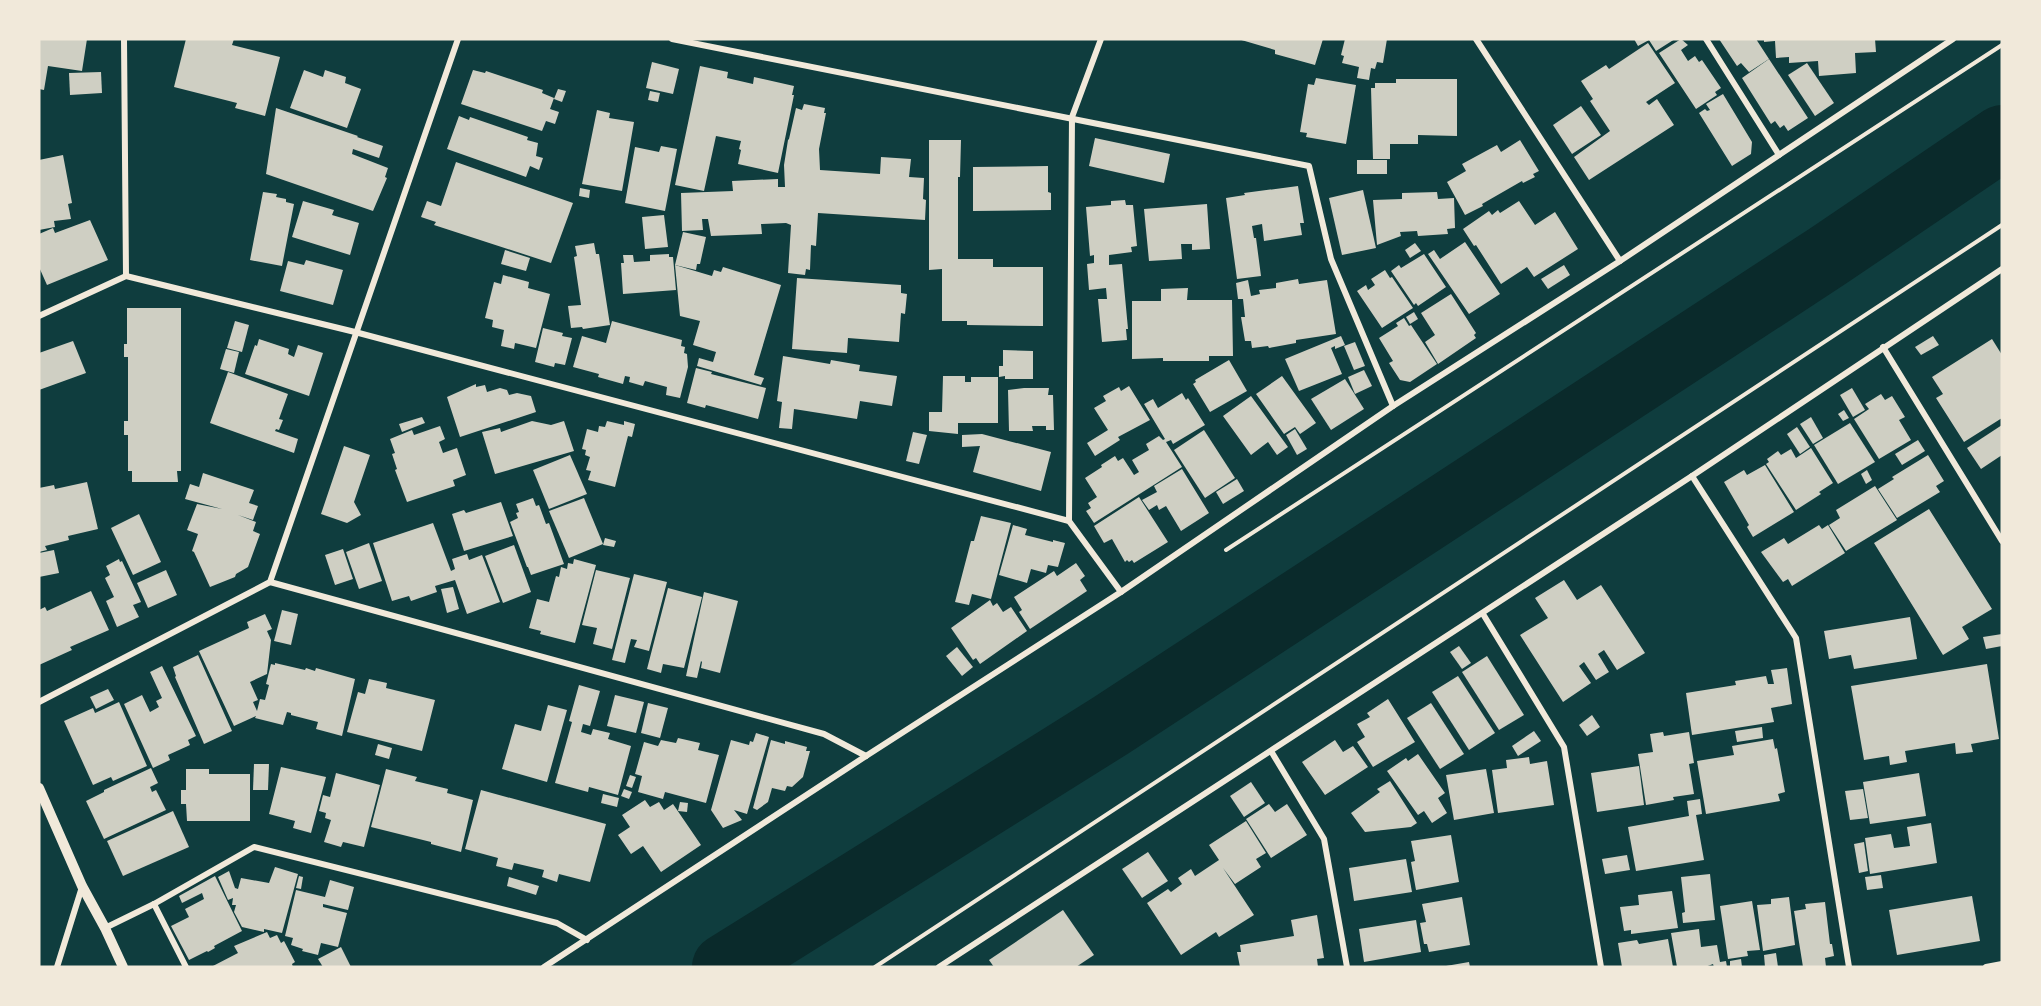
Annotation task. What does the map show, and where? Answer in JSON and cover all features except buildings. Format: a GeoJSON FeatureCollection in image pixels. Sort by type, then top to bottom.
{"type":"FeatureCollection","features":[{"type":"Feature","properties":{"kind":"street"},"geometry":{"type":"LineString","coordinates":[[124,39],[126,276]]}},
{"type":"Feature","properties":{"kind":"street"},"geometry":{"type":"LineString","coordinates":[[270,582],[458,39]]}},
{"type":"Feature","properties":{"kind":"street"},"geometry":{"type":"LineString","coordinates":[[672,39],[1309,166],[1331,259],[1394,406]]}},
{"type":"Feature","properties":{"kind":"street"},"geometry":{"type":"LineString","coordinates":[[1101,39],[1072,117],[1069,521],[1121,592]]}},
{"type":"Feature","properties":{"kind":"street"},"geometry":{"type":"LineString","coordinates":[[1476,39],[1620,261]]}},
{"type":"Feature","properties":{"kind":"street"},"geometry":{"type":"LineString","coordinates":[[1706,39],[1779,155]]}},
{"type":"Feature","properties":{"kind":"street"},"geometry":{"type":"LineString","coordinates":[[544,967],[1121,592],[1394,406],[1620,261],[1953,39]]}},
{"type":"Feature","properties":{"kind":"street"},"geometry":{"type":"LineString","coordinates":[[939,967],[1692,477],[2002,268]]}},
{"type":"Feature","properties":{"kind":"street"},"geometry":{"type":"LineString","coordinates":[[39,316],[126,276],[355,332],[1069,521]]}},
{"type":"Feature","properties":{"kind":"street"},"geometry":{"type":"LineString","coordinates":[[1883,347],[2002,541]]}},
{"type":"Feature","properties":{"kind":"street"},"geometry":{"type":"LineString","coordinates":[[1692,477],[1796,638],[1849,967]]}},
{"type":"Feature","properties":{"kind":"street"},"geometry":{"type":"LineString","coordinates":[[39,702],[270,582],[824,734],[866,756]]}},
{"type":"Feature","properties":{"kind":"street"},"geometry":{"type":"LineString","coordinates":[[1483,614],[1564,747],[1601,967]]}},
{"type":"Feature","properties":{"kind":"street"},"geometry":{"type":"LineString","coordinates":[[1272,751],[1324,839],[1347,967]]}},
{"type":"Feature","properties":{"kind":"street"},"geometry":{"type":"LineString","coordinates":[[39,788],[82,886],[123,967]]}},
{"type":"Feature","properties":{"kind":"street"},"geometry":{"type":"LineString","coordinates":[[105,928],[154,904],[254,847],[557,923],[587,940]]}},
{"type":"Feature","properties":{"kind":"street"},"geometry":{"type":"LineString","coordinates":[[57,967],[82,886]]}},
{"type":"Feature","properties":{"kind":"street"},"geometry":{"type":"LineString","coordinates":[[154,904],[186,967]]}},
{"type":"Feature","properties":{"kind":"street"},"geometry":{"type":"LineString","coordinates":[[1986,967],[2002,964]]}},
{"type":"Feature","properties":{"kind":"path"},"geometry":{"type":"LineString","coordinates":[[1221,553],[2002,45]]}},
{"type":"Feature","properties":{"kind":"path"},"geometry":{"type":"LineString","coordinates":[[875,967],[2002,225]]}},
{"type":"Feature","properties":{"kind":"waterway"},"geometry":{"type":"LineString","coordinates":[[725,967],[1110,726],[1828,256],[2002,138]]}}]}
